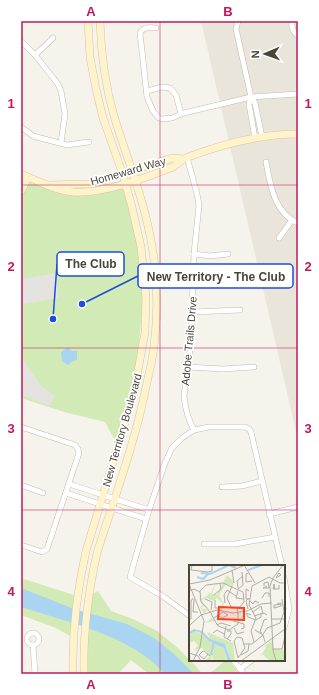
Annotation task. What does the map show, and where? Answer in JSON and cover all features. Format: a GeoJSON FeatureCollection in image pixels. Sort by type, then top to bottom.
{"type":"FeatureCollection","features":[{"type":"Feature","properties":{"kind":"main road"},"geometry":{"type":"LineString","coordinates":[[88,22],[100,22]]}},
{"type":"Feature","properties":{"kind":"main road","name":"New Territory Boulevard"},"geometry":{"type":"LineString","coordinates":[[73,674],[74,630],[80,575],[86,550],[134,393],[145,332],[146,298],[141,247],[126,183],[111,144],[99,102],[90,57],[88,22]]}},
{"type":"Feature","properties":{"kind":"main road","name":"New Territory Boulevard"},"geometry":{"type":"LineString","coordinates":[[84,674],[84,636],[87,608],[97,553],[145,397],[157,322],[152,245],[136,180],[122,141],[110,99],[104,72],[100,22]]}},
{"type":"Feature","properties":{"kind":"main road"},"geometry":{"type":"LineString","coordinates":[[99,102],[110,99]]}},
{"type":"Feature","properties":{"kind":"main road","name":"Homeward Way"},"geometry":{"type":"LineString","coordinates":[[48,185],[90,184],[123,175],[172,158],[185,158],[226,144],[258,138],[298,134]]}},
{"type":"Feature","properties":{"kind":"main road","name":"Homeward Way"},"geometry":{"type":"LineString","coordinates":[[24,176],[62,190],[80,192],[102,190],[175,166],[185,158]]}},
{"type":"Feature","properties":{"kind":"main road"},"geometry":{"type":"LineString","coordinates":[[21,191],[24,176]]}},
{"type":"Feature","properties":{"kind":"main road"},"geometry":{"type":"LineString","coordinates":[[146,298],[156,297]]}},
{"type":"Feature","properties":{"kind":"street"},"geometry":{"type":"LineString","coordinates":[[238,21],[236,29],[251,97],[255,103],[258,138]]}},
{"type":"Feature","properties":{"kind":"street"},"geometry":{"type":"LineString","coordinates":[[292,21],[292,28],[298,36]]}},
{"type":"Feature","properties":{"kind":"street"},"geometry":{"type":"LineString","coordinates":[[156,28],[150,27],[142,29],[140,33],[147,97],[153,111],[159,118],[172,118],[181,114],[251,97],[298,94]]}},
{"type":"Feature","properties":{"kind":"street"},"geometry":{"type":"LineString","coordinates":[[35,56],[53,38]]}},
{"type":"Feature","properties":{"kind":"street"},"geometry":{"type":"LineString","coordinates":[[21,41],[58,84],[61,91],[65,114],[61,144]]}},
{"type":"Feature","properties":{"kind":"street"},"geometry":{"type":"LineString","coordinates":[[146,91],[162,87],[170,88],[176,95],[181,114]]}},
{"type":"Feature","properties":{"kind":"street"},"geometry":{"type":"LineString","coordinates":[[21,127],[33,136],[61,144],[74,145],[89,142]]}},
{"type":"Feature","properties":{"kind":"street","name":"Adobe Trails Drive"},"geometry":{"type":"LineString","coordinates":[[185,158],[197,194],[199,206],[194,254],[191,341],[184,402],[188,417],[194,430]]}},
{"type":"Feature","properties":{"kind":"street"},"geometry":{"type":"LineString","coordinates":[[266,162],[270,183],[275,198],[284,213],[298,223]]}},
{"type":"Feature","properties":{"kind":"street"},"geometry":{"type":"LineString","coordinates":[[279,238],[292,220]]}},
{"type":"Feature","properties":{"kind":"street"},"geometry":{"type":"LineString","coordinates":[[194,254],[210,256],[228,254]]}},
{"type":"Feature","properties":{"kind":"street"},"geometry":{"type":"LineString","coordinates":[[193,312],[240,310]]}},
{"type":"Feature","properties":{"kind":"street"},"geometry":{"type":"LineString","coordinates":[[188,367],[223,369],[254,367]]}},
{"type":"Feature","properties":{"kind":"street"},"geometry":{"type":"LineString","coordinates":[[189,615],[164,597],[130,577],[146,519],[169,454],[176,444],[194,430],[218,426],[249,428],[282,565]]}},
{"type":"Feature","properties":{"kind":"street"},"geometry":{"type":"LineString","coordinates":[[21,427],[76,445],[79,453],[47,549],[42,552],[21,545]]}},
{"type":"Feature","properties":{"kind":"street"},"geometry":{"type":"LineString","coordinates":[[222,487],[242,486],[262,481]]}},
{"type":"Feature","properties":{"kind":"street"},"geometry":{"type":"LineString","coordinates":[[69,484],[149,510]]}},
{"type":"Feature","properties":{"kind":"street"},"geometry":{"type":"LineString","coordinates":[[21,485],[43,493]]}},
{"type":"Feature","properties":{"kind":"street"},"geometry":{"type":"LineString","coordinates":[[66,493],[146,519]]}},
{"type":"Feature","properties":{"kind":"street"},"geometry":{"type":"LineString","coordinates":[[269,514],[298,507]]}},
{"type":"Feature","properties":{"kind":"street"},"geometry":{"type":"LineString","coordinates":[[204,544],[235,544],[275,537]]}},
{"type":"Feature","properties":{"kind":"street"},"geometry":{"type":"LineString","coordinates":[[285,582],[289,603],[288,616],[285,625]]}},
{"type":"Feature","properties":{"kind":"street"},"geometry":{"type":"LineString","coordinates":[[33,645],[35,674]]}},
{"type":"Feature","properties":{"kind":"street"},"geometry":{"type":"LineString","coordinates":[[234,661],[244,674]]}},
{"type":"Feature","properties":{"kind":"street"},"geometry":{"type":"LineString","coordinates":[[240,669],[251,661]]}},
{"type":"Feature","properties":{"kind":"shaded area"},"geometry":{"type":"Polygon","coordinates":[[[201,21],[298,21],[298,440],[201,21]]]}},
{"type":"Feature","properties":{"kind":"shaded area"},"geometry":{"type":"Polygon","coordinates":[[[56,273],[59,298],[22,304],[21,279],[56,273]]]}},
{"type":"Feature","properties":{"kind":"shaded area"},"geometry":{"type":"Polygon","coordinates":[[[21,361],[24,361],[42,387],[55,395],[50,406],[21,395],[21,361]]]}},
{"type":"Feature","properties":{"kind":"green space"},"geometry":{"type":"Polygon","coordinates":[[[30,183],[50,189],[123,188],[125,190],[137,241],[142,286],[142,313],[135,380],[118,440],[114,439],[105,422],[64,412],[21,398],[21,194],[26,184],[30,183]]]}},
{"type":"Feature","properties":{"kind":"green space"},"geometry":{"type":"Polygon","coordinates":[[[21,578],[74,595],[70,636],[56,628],[21,615],[21,578]]]}},
{"type":"Feature","properties":{"kind":"green space"},"geometry":{"type":"Polygon","coordinates":[[[98,591],[111,611],[133,619],[157,631],[178,648],[203,674],[149,674],[131,660],[118,674],[87,674],[86,641],[91,595],[98,591]]]}},
{"type":"Feature","properties":{"kind":"green space"},"geometry":{"type":"Polygon","coordinates":[[[225,661],[230,661],[238,672],[235,674],[209,674],[225,661]]]}},
{"type":"Feature","properties":{"kind":"water"},"geometry":{"type":"Polygon","coordinates":[[[68,347],[72,351],[77,351],[77,360],[68,365],[62,361],[61,352],[68,347]]]}},
{"type":"Feature","properties":{"kind":"water"},"geometry":{"type":"Polygon","coordinates":[[[21,588],[74,609],[127,624],[154,638],[174,654],[194,674],[165,674],[151,661],[117,640],[79,625],[21,607],[21,588]]]}},
{"type":"Feature","properties":{"kind":"place","name":"New Territory - The Club"},"geometry":{"type":"Point","coordinates":[82,304]}},
{"type":"Feature","properties":{"kind":"place","name":"The Club"},"geometry":{"type":"Point","coordinates":[53,319]}}]}
